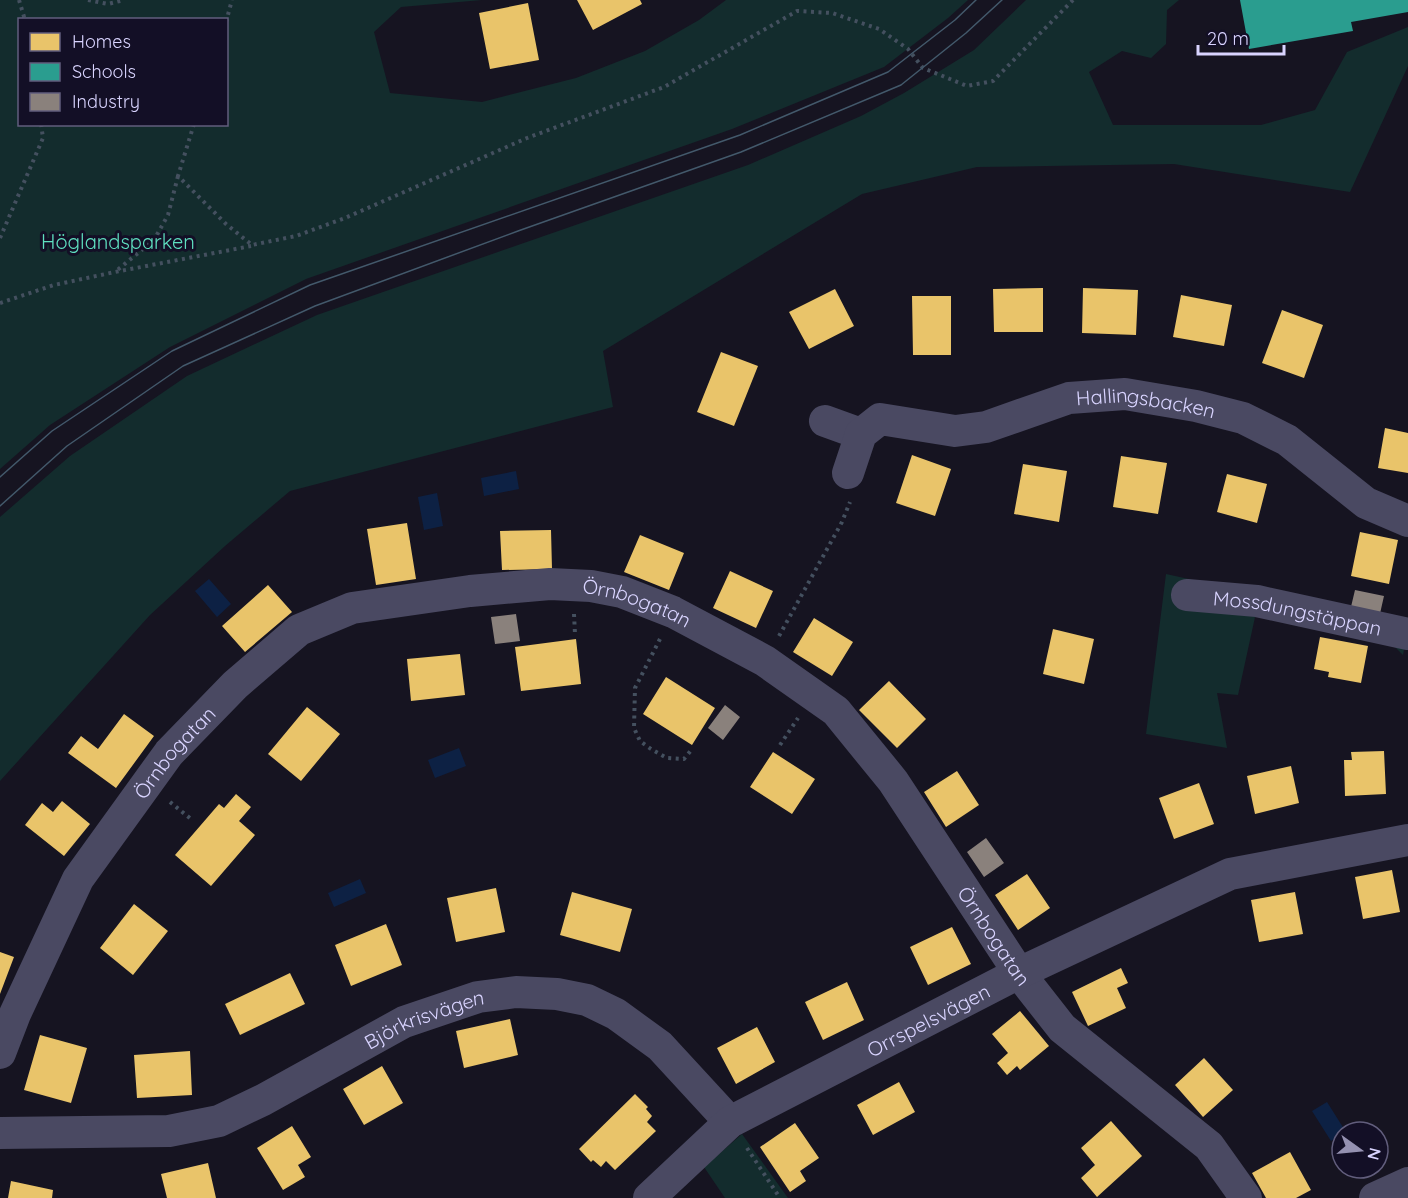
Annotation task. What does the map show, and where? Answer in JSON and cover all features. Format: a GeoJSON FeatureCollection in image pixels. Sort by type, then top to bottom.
{"type":"FeatureCollection","features":[{"type":"Feature","properties":{"kind":"street","name":"Hallingsbacken"},"geometry":{"type":"LineString","coordinates":[[861,434],[880,419],[955,430],[986,427],[1069,398],[1125,394],[1196,406],[1243,418],[1287,440],[1366,503],[1408,521]]}},
{"type":"Feature","properties":{"kind":"street"},"geometry":{"type":"LineString","coordinates":[[825,421],[861,434],[848,473]]}},
{"type":"Feature","properties":{"kind":"street","name":"Örnbogatan"},"geometry":{"type":"LineString","coordinates":[[0,1053],[18,1006],[78,879],[170,753],[235,685],[299,630],[352,608],[470,591],[550,584],[591,586],[622,592],[674,612],[765,661],[836,711],[893,781],[1019,973],[1062,1028],[1209,1146],[1246,1198]]}},
{"type":"Feature","properties":{"kind":"street","name":"Mossdungstäppan"},"geometry":{"type":"LineString","coordinates":[[1187,595],[1257,601],[1408,634]]}},
{"type":"Feature","properties":{"kind":"street","name":"Orrspelsvägen"},"geometry":{"type":"LineString","coordinates":[[649,1198],[730,1122],[1019,973],[1230,874],[1408,840]]}},
{"type":"Feature","properties":{"kind":"street","name":"Björkrisvägen"},"geometry":{"type":"LineString","coordinates":[[0,1133],[169,1131],[219,1121],[263,1100],[404,1022],[478,997],[516,992],[557,994],[587,1000],[616,1014],[660,1046],[730,1122]]}},
{"type":"Feature","properties":{"kind":"street"},"geometry":{"type":"LineString","coordinates":[[1375,1198],[1408,1183]]}},
{"type":"Feature","properties":{"kind":"path"},"geometry":{"type":"LineString","coordinates":[[19,0],[24,18]]}},
{"type":"Feature","properties":{"kind":"path"},"geometry":{"type":"LineString","coordinates":[[88,0],[108,4],[123,0]]}},
{"type":"Feature","properties":{"kind":"path"},"geometry":{"type":"LineString","coordinates":[[227,18],[232,0]]}},
{"type":"Feature","properties":{"kind":"path"},"geometry":{"type":"LineString","coordinates":[[0,303],[54,285],[296,236],[345,218],[527,138],[664,87],[797,11],[832,12],[879,29],[908,49],[923,68],[967,86],[993,81],[1073,0]]}},
{"type":"Feature","properties":{"kind":"path"},"geometry":{"type":"LineString","coordinates":[[0,238],[43,138],[41,126]]}},
{"type":"Feature","properties":{"kind":"path"},"geometry":{"type":"LineString","coordinates":[[115,272],[154,240],[168,215],[193,126]]}},
{"type":"Feature","properties":{"kind":"path"},"geometry":{"type":"LineString","coordinates":[[178,176],[226,224],[252,245]]}},
{"type":"Feature","properties":{"kind":"path"},"geometry":{"type":"LineString","coordinates":[[765,661],[842,522],[854,492],[848,473]]}},
{"type":"Feature","properties":{"kind":"path"},"geometry":{"type":"LineString","coordinates":[[674,612],[635,688],[634,728],[640,741],[667,758],[684,759],[693,748]]}},
{"type":"Feature","properties":{"kind":"path"},"geometry":{"type":"LineString","coordinates":[[730,1122],[780,1198]]}},
{"type":"Feature","properties":{"kind":"green space","name":"Höglandsparken"},"geometry":{"type":"Polygon","coordinates":[[[0,0],[482,0],[401,7],[374,32],[390,93],[482,102],[576,78],[645,51],[699,20],[726,0],[968,0],[884,67],[732,129],[306,279],[170,347],[50,425],[0,469],[0,0]]]}},
{"type":"Feature","properties":{"kind":"green space"},"geometry":{"type":"Polygon","coordinates":[[[1026,0],[1179,0],[1167,10],[1166,44],[1151,58],[1122,51],[1089,72],[1113,125],[1261,125],[1315,110],[1347,52],[1408,27],[1408,66],[1350,192],[1174,164],[977,167],[862,194],[603,351],[613,407],[290,491],[225,546],[150,615],[0,781],[0,517],[70,456],[187,376],[317,315],[748,165],[861,116],[904,93],[974,50],[1026,0]]]}},
{"type":"Feature","properties":{"kind":"green space"},"geometry":{"type":"Polygon","coordinates":[[[1166,574],[1408,627],[1403,655],[1381,633],[1257,608],[1238,695],[1217,693],[1227,748],[1146,734],[1166,574]]]}},
{"type":"Feature","properties":{"kind":"green space"},"geometry":{"type":"Polygon","coordinates":[[[742,1134],[788,1198],[725,1198],[704,1167],[742,1134]]]}},
{"type":"Feature","properties":{"kind":"water"},"geometry":{"type":"Polygon","coordinates":[[[516,471],[519,489],[484,496],[481,478],[516,471]]]}},
{"type":"Feature","properties":{"kind":"water"},"geometry":{"type":"Polygon","coordinates":[[[437,493],[443,526],[424,530],[418,497],[437,493]]]}},
{"type":"Feature","properties":{"kind":"water"},"geometry":{"type":"Polygon","coordinates":[[[209,579],[231,604],[217,617],[195,591],[209,579]]]}},
{"type":"Feature","properties":{"kind":"water"},"geometry":{"type":"Polygon","coordinates":[[[459,748],[466,766],[435,778],[428,760],[459,748]]]}},
{"type":"Feature","properties":{"kind":"water"},"geometry":{"type":"Polygon","coordinates":[[[360,879],[366,893],[334,907],[328,893],[360,879]]]}},
{"type":"Feature","properties":{"kind":"water"},"geometry":{"type":"Polygon","coordinates":[[[1327,1102],[1338,1120],[1330,1120],[1330,1139],[1312,1111],[1327,1102]]]}},
{"type":"Feature","properties":{"kind":"building: Homes"},"geometry":{"type":"Polygon","coordinates":[[[577,0],[640,0],[642,4],[593,30],[577,0]]]}},
{"type":"Feature","properties":{"kind":"building: Homes"},"geometry":{"type":"Polygon","coordinates":[[[528,3],[539,60],[490,69],[479,13],[528,3]]]}},
{"type":"Feature","properties":{"kind":"building: Homes"},"geometry":{"type":"Polygon","coordinates":[[[1043,288],[1043,332],[994,332],[993,289],[1043,288]]]}},
{"type":"Feature","properties":{"kind":"building: Homes"},"geometry":{"type":"Polygon","coordinates":[[[1083,288],[1138,290],[1136,335],[1082,333],[1083,288]]]}},
{"type":"Feature","properties":{"kind":"building: Homes"},"geometry":{"type":"Polygon","coordinates":[[[835,289],[854,326],[809,349],[789,312],[835,289]]]}},
{"type":"Feature","properties":{"kind":"building: Homes"},"geometry":{"type":"Polygon","coordinates":[[[1181,295],[1232,305],[1224,346],[1173,337],[1181,295]]]}},
{"type":"Feature","properties":{"kind":"building: Homes"},"geometry":{"type":"Polygon","coordinates":[[[912,296],[951,296],[951,355],[913,355],[912,296]]]}},
{"type":"Feature","properties":{"kind":"building: Homes"},"geometry":{"type":"Polygon","coordinates":[[[1282,310],[1323,325],[1304,378],[1262,363],[1282,310]]]}},
{"type":"Feature","properties":{"kind":"building: Homes"},"geometry":{"type":"Polygon","coordinates":[[[721,352],[758,366],[734,426],[697,412],[721,352]]]}},
{"type":"Feature","properties":{"kind":"building: Homes"},"geometry":{"type":"Polygon","coordinates":[[[1385,428],[1408,433],[1408,473],[1378,468],[1385,428]]]}},
{"type":"Feature","properties":{"kind":"building: Homes"},"geometry":{"type":"Polygon","coordinates":[[[912,455],[951,469],[935,516],[896,503],[912,455]]]}},
{"type":"Feature","properties":{"kind":"building: Homes"},"geometry":{"type":"Polygon","coordinates":[[[1121,456],[1167,463],[1158,514],[1113,507],[1121,456]]]}},
{"type":"Feature","properties":{"kind":"building: Homes"},"geometry":{"type":"Polygon","coordinates":[[[1023,464],[1067,471],[1059,522],[1014,514],[1023,464]]]}},
{"type":"Feature","properties":{"kind":"building: Homes"},"geometry":{"type":"Polygon","coordinates":[[[1227,474],[1267,484],[1257,523],[1217,512],[1227,474]]]}},
{"type":"Feature","properties":{"kind":"building: Homes"},"geometry":{"type":"Polygon","coordinates":[[[407,523],[416,579],[376,585],[367,529],[407,523]]]}},
{"type":"Feature","properties":{"kind":"building: Homes"},"geometry":{"type":"Polygon","coordinates":[[[551,530],[552,569],[502,570],[500,531],[551,530]]]}},
{"type":"Feature","properties":{"kind":"building: Homes"},"geometry":{"type":"Polygon","coordinates":[[[1360,532],[1398,540],[1389,584],[1351,576],[1360,532]]]}},
{"type":"Feature","properties":{"kind":"building: Homes"},"geometry":{"type":"Polygon","coordinates":[[[640,535],[684,553],[669,590],[624,572],[640,535]]]}},
{"type":"Feature","properties":{"kind":"building: Homes"},"geometry":{"type":"Polygon","coordinates":[[[730,571],[773,591],[756,628],[713,608],[730,571]]]}},
{"type":"Feature","properties":{"kind":"building: Homes"},"geometry":{"type":"Polygon","coordinates":[[[268,585],[292,612],[245,652],[222,626],[268,585]]]}},
{"type":"Feature","properties":{"kind":"building: Homes"},"geometry":{"type":"Polygon","coordinates":[[[814,618],[853,642],[832,676],[793,652],[814,618]]]}},
{"type":"Feature","properties":{"kind":"building: Homes"},"geometry":{"type":"Polygon","coordinates":[[[1053,629],[1094,639],[1084,684],[1043,674],[1053,629]]]}},
{"type":"Feature","properties":{"kind":"building: Homes"},"geometry":{"type":"Polygon","coordinates":[[[1320,637],[1368,646],[1361,683],[1328,677],[1329,672],[1314,669],[1320,637]]]}},
{"type":"Feature","properties":{"kind":"building: Homes"},"geometry":{"type":"Polygon","coordinates":[[[576,639],[581,684],[521,691],[515,647],[576,639]]]}},
{"type":"Feature","properties":{"kind":"building: Homes"},"geometry":{"type":"Polygon","coordinates":[[[460,654],[465,695],[411,701],[407,659],[460,654]]]}},
{"type":"Feature","properties":{"kind":"building: Homes"},"geometry":{"type":"Polygon","coordinates":[[[666,677],[715,708],[692,745],[643,714],[666,677]]]}},
{"type":"Feature","properties":{"kind":"building: Homes"},"geometry":{"type":"Polygon","coordinates":[[[889,681],[926,719],[897,748],[859,710],[889,681]]]}},
{"type":"Feature","properties":{"kind":"building: Homes"},"geometry":{"type":"Polygon","coordinates":[[[307,707],[340,734],[301,781],[268,754],[307,707]]]}},
{"type":"Feature","properties":{"kind":"building: Homes"},"geometry":{"type":"Polygon","coordinates":[[[124,714],[154,736],[116,788],[68,753],[81,736],[98,749],[124,714]]]}},
{"type":"Feature","properties":{"kind":"building: Homes"},"geometry":{"type":"Polygon","coordinates":[[[1384,751],[1386,794],[1345,796],[1344,760],[1352,760],[1351,752],[1384,751]]]}},
{"type":"Feature","properties":{"kind":"building: Homes"},"geometry":{"type":"Polygon","coordinates":[[[773,752],[815,779],[792,814],[750,787],[773,752]]]}},
{"type":"Feature","properties":{"kind":"building: Homes"},"geometry":{"type":"Polygon","coordinates":[[[1291,766],[1299,803],[1255,814],[1247,776],[1291,766]]]}},
{"type":"Feature","properties":{"kind":"building: Homes"},"geometry":{"type":"Polygon","coordinates":[[[957,771],[979,805],[946,827],[924,792],[957,771]]]}},
{"type":"Feature","properties":{"kind":"building: Homes"},"geometry":{"type":"Polygon","coordinates":[[[1199,783],[1214,824],[1174,839],[1159,798],[1199,783]]]}},
{"type":"Feature","properties":{"kind":"building: Homes"},"geometry":{"type":"Polygon","coordinates":[[[236,794],[251,807],[239,821],[255,835],[211,886],[175,855],[219,804],[224,808],[236,794]]]}},
{"type":"Feature","properties":{"kind":"building: Homes"},"geometry":{"type":"Polygon","coordinates":[[[62,801],[90,824],[64,856],[25,825],[42,803],[53,812],[62,801]]]}},
{"type":"Feature","properties":{"kind":"building: Homes"},"geometry":{"type":"Polygon","coordinates":[[[1392,870],[1400,912],[1363,919],[1355,877],[1392,870]]]}},
{"type":"Feature","properties":{"kind":"building: Homes"},"geometry":{"type":"Polygon","coordinates":[[[1027,874],[1050,908],[1018,930],[995,895],[1027,874]]]}},
{"type":"Feature","properties":{"kind":"building: Homes"},"geometry":{"type":"Polygon","coordinates":[[[496,888],[505,932],[456,942],[447,898],[496,888]]]}},
{"type":"Feature","properties":{"kind":"building: Homes"},"geometry":{"type":"Polygon","coordinates":[[[572,892],[632,909],[620,952],[560,935],[572,892]]]}},
{"type":"Feature","properties":{"kind":"building: Homes"},"geometry":{"type":"Polygon","coordinates":[[[1295,892],[1303,934],[1259,942],[1251,900],[1295,892]]]}},
{"type":"Feature","properties":{"kind":"building: Homes"},"geometry":{"type":"Polygon","coordinates":[[[134,904],[168,931],[133,975],[100,948],[134,904]]]}},
{"type":"Feature","properties":{"kind":"building: Homes"},"geometry":{"type":"Polygon","coordinates":[[[386,924],[402,965],[351,986],[335,945],[386,924]]]}},
{"type":"Feature","properties":{"kind":"building: Homes"},"geometry":{"type":"Polygon","coordinates":[[[952,927],[971,964],[928,985],[910,947],[952,927]]]}},
{"type":"Feature","properties":{"kind":"building: Homes"},"geometry":{"type":"Polygon","coordinates":[[[0,952],[14,957],[0,994],[0,952]]]}},
{"type":"Feature","properties":{"kind":"building: Homes"},"geometry":{"type":"Polygon","coordinates":[[[1121,968],[1128,983],[1117,988],[1126,1008],[1088,1026],[1072,992],[1121,968]]]}},
{"type":"Feature","properties":{"kind":"building: Homes"},"geometry":{"type":"Polygon","coordinates":[[[290,973],[305,1004],[240,1035],[225,1004],[290,973]]]}},
{"type":"Feature","properties":{"kind":"building: Homes"},"geometry":{"type":"Polygon","coordinates":[[[847,982],[864,1020],[823,1040],[805,1002],[847,982]]]}},
{"type":"Feature","properties":{"kind":"building: Homes"},"geometry":{"type":"Polygon","coordinates":[[[1020,1011],[1049,1046],[1020,1070],[1017,1066],[1007,1075],[997,1063],[1008,1053],[992,1034],[1020,1011]]]}},
{"type":"Feature","properties":{"kind":"building: Homes"},"geometry":{"type":"Polygon","coordinates":[[[510,1019],[518,1055],[464,1068],[456,1031],[510,1019]]]}},
{"type":"Feature","properties":{"kind":"building: Homes"},"geometry":{"type":"Polygon","coordinates":[[[757,1027],[775,1062],[736,1084],[717,1048],[757,1027]]]}},
{"type":"Feature","properties":{"kind":"building: Homes"},"geometry":{"type":"Polygon","coordinates":[[[40,1035],[87,1048],[71,1103],[24,1090],[40,1035]]]}},
{"type":"Feature","properties":{"kind":"building: Homes"},"geometry":{"type":"Polygon","coordinates":[[[190,1051],[192,1095],[137,1098],[134,1055],[190,1051]]]}},
{"type":"Feature","properties":{"kind":"building: Homes"},"geometry":{"type":"Polygon","coordinates":[[[1204,1058],[1233,1090],[1203,1117],[1175,1085],[1204,1058]]]}},
{"type":"Feature","properties":{"kind":"building: Homes"},"geometry":{"type":"Polygon","coordinates":[[[382,1066],[403,1103],[364,1125],[343,1089],[382,1066]]]}},
{"type":"Feature","properties":{"kind":"building: Homes"},"geometry":{"type":"Polygon","coordinates":[[[899,1082],[915,1112],[873,1135],[857,1105],[899,1082]]]}},
{"type":"Feature","properties":{"kind":"building: Homes"},"geometry":{"type":"Polygon","coordinates":[[[635,1094],[648,1107],[646,1109],[652,1116],[647,1122],[656,1131],[615,1170],[606,1161],[601,1167],[593,1160],[591,1162],[579,1149],[635,1094]]]}},
{"type":"Feature","properties":{"kind":"building: Homes"},"geometry":{"type":"Polygon","coordinates":[[[1111,1121],[1142,1156],[1097,1197],[1081,1178],[1095,1165],[1081,1148],[1111,1121]]]}},
{"type":"Feature","properties":{"kind":"building: Homes"},"geometry":{"type":"Polygon","coordinates":[[[795,1123],[819,1158],[800,1171],[806,1181],[790,1192],[760,1147],[795,1123]]]}},
{"type":"Feature","properties":{"kind":"building: Homes"},"geometry":{"type":"Polygon","coordinates":[[[292,1126],[311,1157],[298,1165],[305,1177],[283,1190],[257,1148],[292,1126]]]}},
{"type":"Feature","properties":{"kind":"building: Homes"},"geometry":{"type":"Polygon","coordinates":[[[1290,1152],[1311,1190],[1296,1198],[1266,1198],[1252,1173],[1290,1152]]]}},
{"type":"Feature","properties":{"kind":"building: Homes"},"geometry":{"type":"Polygon","coordinates":[[[208,1163],[216,1198],[167,1198],[161,1174],[208,1163]]]}},
{"type":"Feature","properties":{"kind":"building: Homes"},"geometry":{"type":"Polygon","coordinates":[[[11,1181],[53,1190],[52,1198],[8,1198],[11,1181]]]}},
{"type":"Feature","properties":{"kind":"building: Schools"},"geometry":{"type":"Polygon","coordinates":[[[1240,0],[1408,0],[1408,12],[1351,22],[1353,31],[1249,49],[1240,0]]]}},
{"type":"Feature","properties":{"kind":"building: Industry"},"geometry":{"type":"Polygon","coordinates":[[[1355,590],[1384,596],[1379,618],[1350,611],[1355,590]]]}},
{"type":"Feature","properties":{"kind":"building: Industry"},"geometry":{"type":"Polygon","coordinates":[[[516,614],[520,641],[495,644],[491,617],[516,614]]]}},
{"type":"Feature","properties":{"kind":"building: Industry"},"geometry":{"type":"Polygon","coordinates":[[[725,705],[740,717],[723,740],[708,728],[725,705]]]}},
{"type":"Feature","properties":{"kind":"building: Industry"},"geometry":{"type":"Polygon","coordinates":[[[986,838],[1004,863],[984,877],[967,852],[986,838]]]}},
{"type":"Feature","properties":{"kind":"tram line"},"geometry":{"type":"LineString","coordinates":[[0,477],[52,431],[172,351],[310,285],[740,135],[888,72],[955,20],[976,0]]}},
{"type":"Feature","properties":{"kind":"tram line"},"geometry":{"type":"LineString","coordinates":[[0,506],[67,446],[183,366],[315,306],[741,152],[901,85],[966,33],[1002,0]]}}]}
